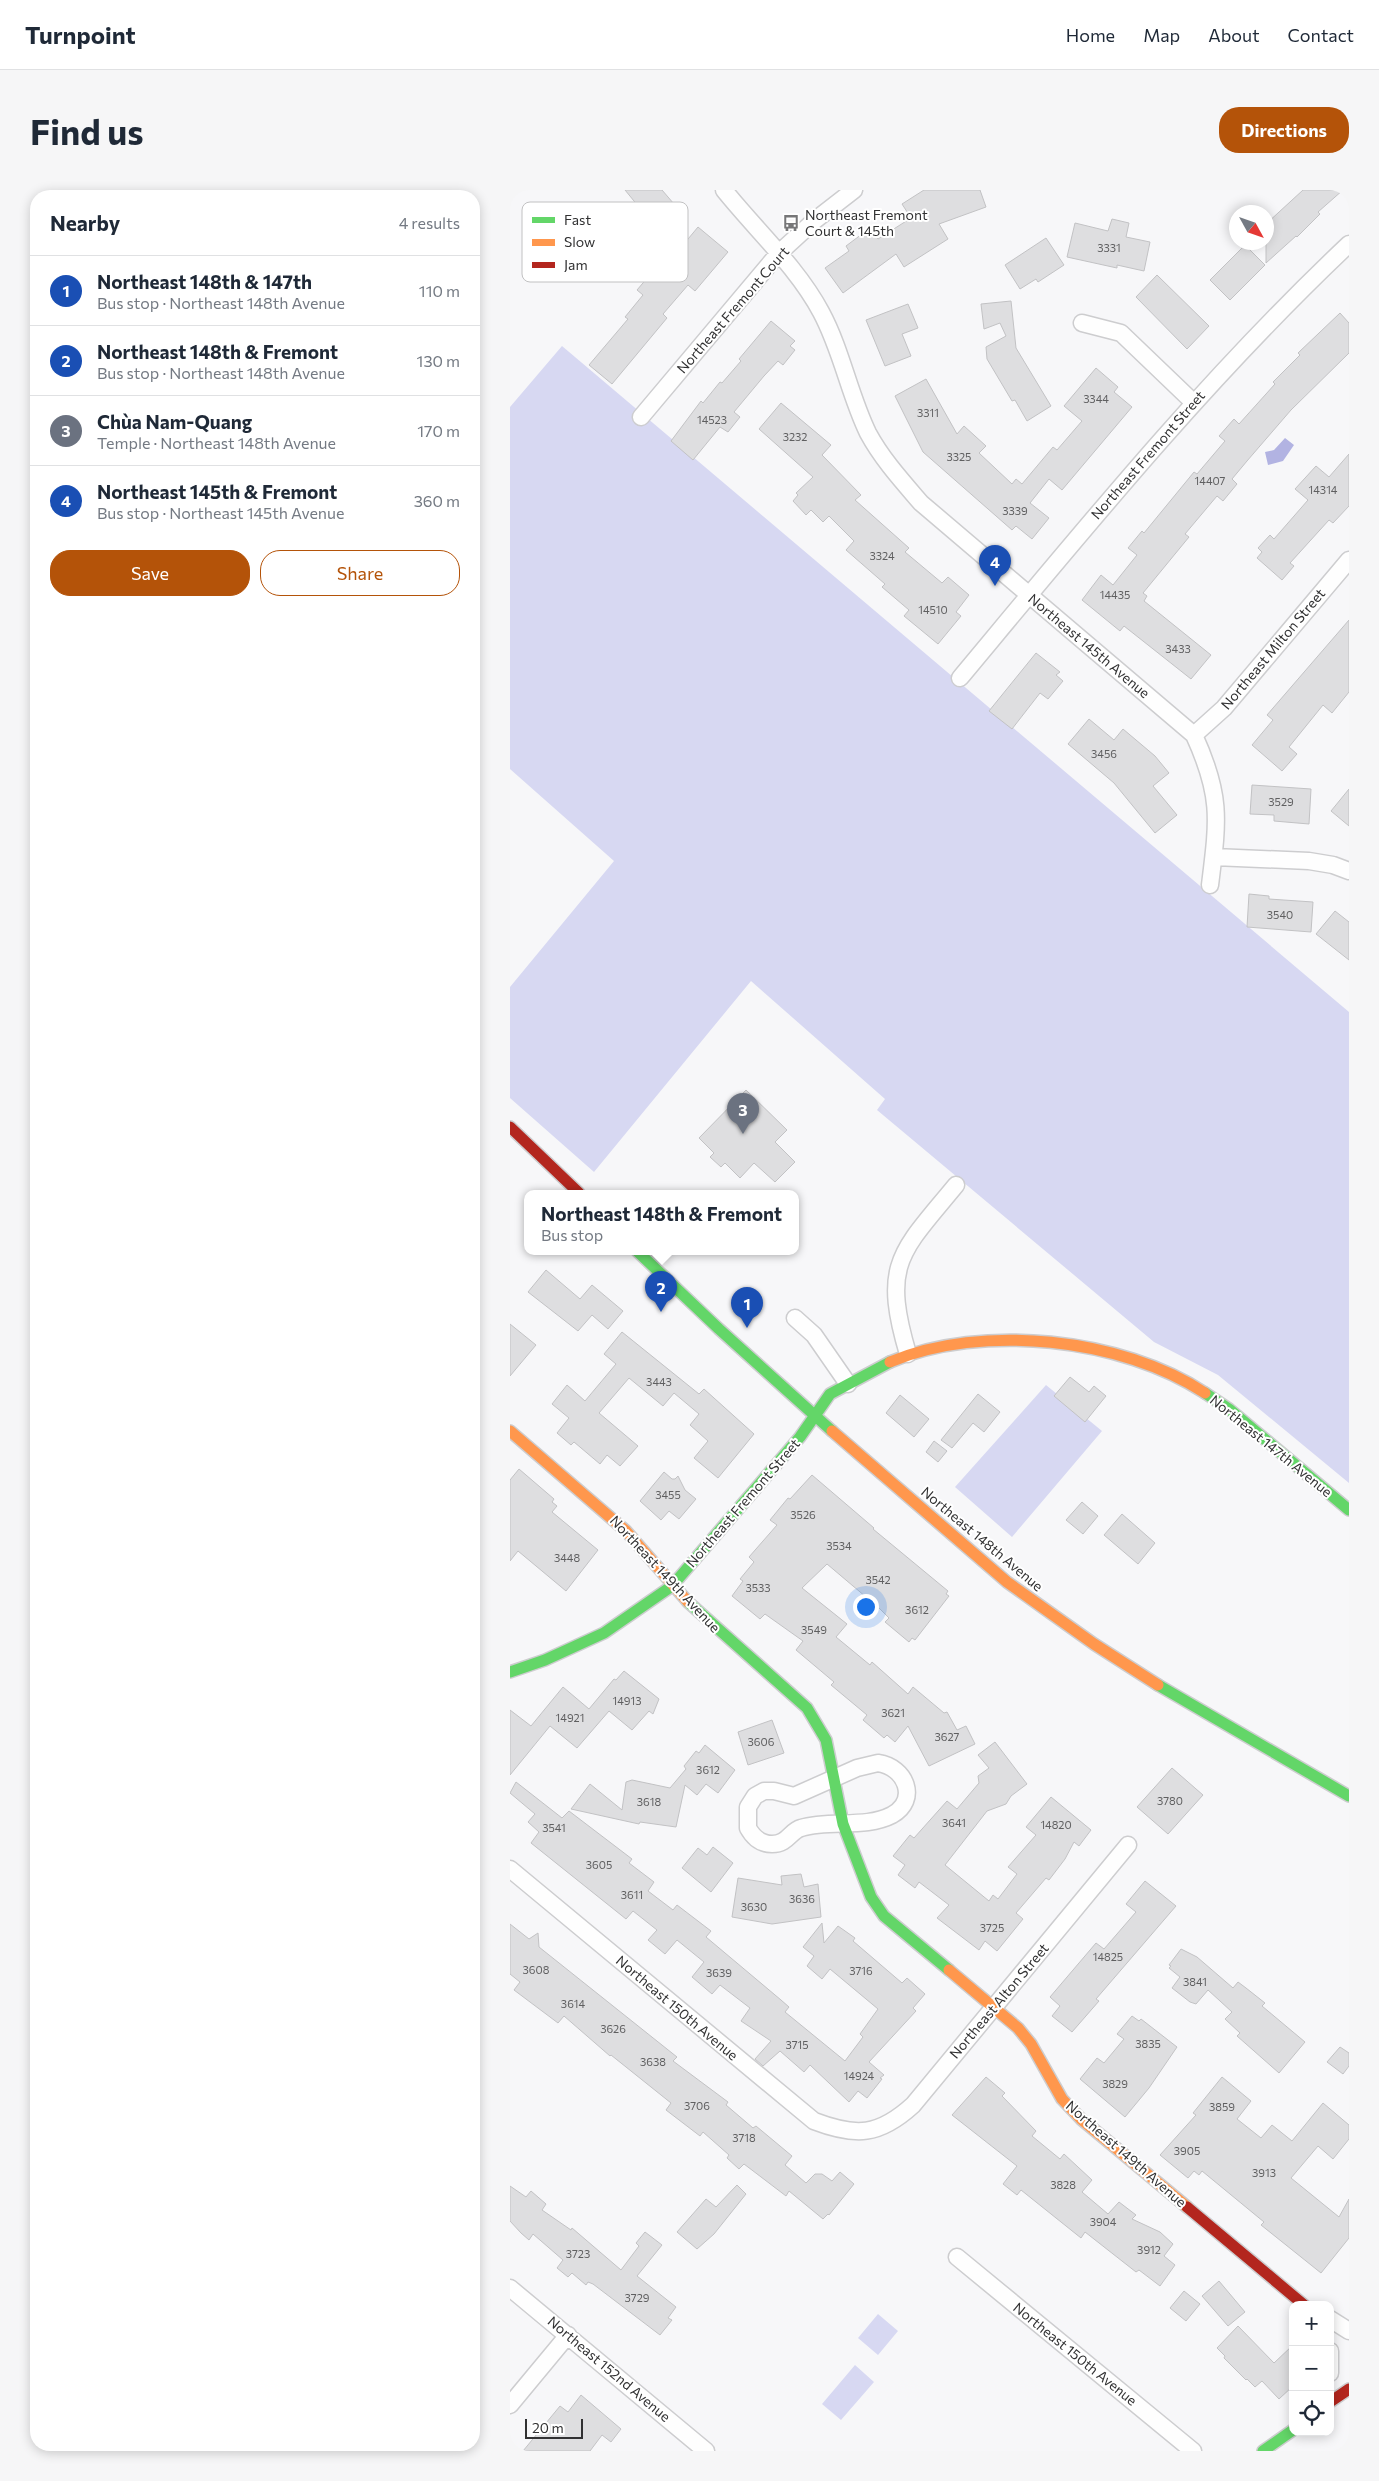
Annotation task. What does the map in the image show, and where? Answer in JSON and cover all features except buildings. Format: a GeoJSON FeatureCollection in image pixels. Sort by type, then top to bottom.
{"type":"FeatureCollection","features":[{"type":"Feature","properties":{"kind":"street","name":"Northeast 145th Avenue"},"geometry":{"type":"LineString","coordinates":[[724,190],[811,294],[837,346],[868,433],[891,468],[921,503],[1194,735],[1212,779],[1216,801],[1218,824],[1210,885]]}},
{"type":"Feature","properties":{"kind":"street","name":"Northeast Fremont Court"},"geometry":{"type":"LineString","coordinates":[[641,417],[778,254],[814,221],[854,190]]}},
{"type":"Feature","properties":{"kind":"street","name":"Northeast Fremont Street"},"geometry":{"type":"LineString","coordinates":[[960,678],[1193,402],[1264,327],[1349,244]]}},
{"type":"Feature","properties":{"kind":"street"},"geometry":{"type":"LineString","coordinates":[[1082,323],[1121,332],[1193,402]]}},
{"type":"Feature","properties":{"kind":"street","name":"Northeast Milton Street"},"geometry":{"type":"LineString","coordinates":[[1194,735],[1224,708],[1349,560]]}},
{"type":"Feature","properties":{"kind":"street"},"geometry":{"type":"LineString","coordinates":[[1214,857],[1309,861],[1333,865],[1349,871]]}},
{"type":"Feature","properties":{"kind":"street"},"geometry":{"type":"LineString","coordinates":[[510,1127],[576,1190]]}},
{"type":"Feature","properties":{"kind":"street"},"geometry":{"type":"LineString","coordinates":[[908,1354],[898,1318],[895,1296],[897,1273],[902,1255],[909,1242],[956,1184]]}},
{"type":"Feature","properties":{"kind":"street","name":"Northeast 148th Avenue"},"geometry":{"type":"LineString","coordinates":[[641,1255],[706,1318],[967,1550],[1058,1620],[1137,1672],[1349,1796]]}},
{"type":"Feature","properties":{"kind":"street"},"geometry":{"type":"LineString","coordinates":[[795,1318],[814,1335],[848,1384]]}},
{"type":"Feature","properties":{"kind":"street","name":"Northeast 147th Avenue"},"geometry":{"type":"LineString","coordinates":[[815,1416],[830,1394],[875,1368],[908,1354],[943,1346],[976,1342],[1042,1341],[1077,1344],[1138,1360],[1196,1387],[1229,1409],[1349,1510]]}},
{"type":"Feature","properties":{"kind":"street","name":"Northeast Fremont Street"},"geometry":{"type":"LineString","coordinates":[[510,1672],[545,1660],[604,1633],[672,1586],[800,1437],[815,1416]]}},
{"type":"Feature","properties":{"kind":"street","name":"Northeast 149th Avenue"},"geometry":{"type":"LineString","coordinates":[[510,1430],[626,1531],[672,1586],[733,1645],[807,1708],[826,1740],[843,1824],[871,1897],[884,1916],[1018,2028],[1031,2044],[1062,2099],[1081,2119],[1299,2301]]}},
{"type":"Feature","properties":{"kind":"street"},"geometry":{"type":"LineString","coordinates":[[878,1763],[889,1765],[898,1770],[904,1778],[906,1788],[905,1801],[900,1809],[892,1815],[843,1824],[800,1828],[780,1843],[770,1844],[761,1842],[752,1834],[746,1821],[748,1807],[755,1796],[764,1791],[774,1791],[794,1796],[834,1778],[878,1763]]}},
{"type":"Feature","properties":{"kind":"street","name":"Northeast Alton Street"},"geometry":{"type":"LineString","coordinates":[[852,2132],[878,2129],[899,2118],[913,2105],[1128,1844]]}},
{"type":"Feature","properties":{"kind":"street","name":"Northeast 150th Avenue"},"geometry":{"type":"LineString","coordinates":[[510,1870],[814,2121],[839,2131],[852,2132]]}},
{"type":"Feature","properties":{"kind":"street","name":"Northeast 150th Avenue"},"geometry":{"type":"LineString","coordinates":[[957,2257],[1193,2451]]}},
{"type":"Feature","properties":{"kind":"street","name":"Northeast 152nd Avenue"},"geometry":{"type":"LineString","coordinates":[[510,2288],[706,2451]]}},
{"type":"Feature","properties":{"kind":"street"},"geometry":{"type":"LineString","coordinates":[[1334,2322],[1349,2331]]}},
{"type":"Feature","properties":{"kind":"street"},"geometry":{"type":"LineString","coordinates":[[510,2405],[568,2335]]}},
{"type":"Feature","properties":{"kind":"street"},"geometry":{"type":"LineString","coordinates":[[1334,2399],[1349,2389]]}},
{"type":"Feature","properties":{"kind":"street"},"geometry":{"type":"LineString","coordinates":[[1263,2451],[1289,2433]]}},
{"type":"Feature","properties":{"kind":"shaded area"},"geometry":{"type":"Polygon","coordinates":[[[562,346],[1349,1012],[1349,1483],[1218,1375],[1154,1342],[877,1110],[885,1099],[751,981],[594,1172],[510,1098],[510,987],[614,861],[510,769],[510,407],[562,346]]]}},
{"type":"Feature","properties":{"kind":"shaded area"},"geometry":{"type":"Polygon","coordinates":[[[1046,1385],[1102,1431],[1012,1537],[955,1487],[1046,1385]]]}},
{"type":"Feature","properties":{"kind":"shaded area"},"geometry":{"type":"Polygon","coordinates":[[[878,2314],[898,2331],[878,2355],[858,2338],[878,2314]]]}},
{"type":"Feature","properties":{"kind":"shaded area"},"geometry":{"type":"Polygon","coordinates":[[[855,2365],[874,2382],[841,2420],[822,2404],[855,2365]]]}},
{"type":"Feature","properties":{"kind":"water"},"geometry":{"type":"Polygon","coordinates":[[[1285,438],[1294,445],[1283,461],[1268,465],[1265,452],[1274,450],[1285,438]]]}},
{"type":"Feature","properties":{"kind":"traffic: fast"},"geometry":{"type":"LineString","coordinates":[[641,1255],[719,1329],[832,1431]]}},
{"type":"Feature","properties":{"kind":"traffic: fast"},"geometry":{"type":"LineString","coordinates":[[510,1672],[545,1660],[604,1633],[672,1586],[800,1437],[830,1394],[890,1362]]}},
{"type":"Feature","properties":{"kind":"traffic: fast"},"geometry":{"type":"LineString","coordinates":[[1205,1393],[1229,1409],[1349,1510]]}},
{"type":"Feature","properties":{"kind":"traffic: fast"},"geometry":{"type":"LineString","coordinates":[[688,1602],[807,1708],[826,1740],[843,1824],[871,1897],[884,1916],[949,1970]]}},
{"type":"Feature","properties":{"kind":"traffic: fast"},"geometry":{"type":"LineString","coordinates":[[1158,1685],[1349,1796]]}},
{"type":"Feature","properties":{"kind":"traffic: fast"},"geometry":{"type":"LineString","coordinates":[[1263,2451],[1289,2433]]}},
{"type":"Feature","properties":{"kind":"traffic: slow"},"geometry":{"type":"LineString","coordinates":[[890,1362],[927,1350],[966,1343],[1008,1340],[1051,1342],[1093,1349],[1134,1359],[1171,1374],[1205,1393]]}},
{"type":"Feature","properties":{"kind":"traffic: slow"},"geometry":{"type":"LineString","coordinates":[[510,1431],[626,1531],[688,1602]]}},
{"type":"Feature","properties":{"kind":"traffic: slow"},"geometry":{"type":"LineString","coordinates":[[832,1431],[1007,1582],[1094,1644],[1158,1685]]}},
{"type":"Feature","properties":{"kind":"traffic: slow"},"geometry":{"type":"LineString","coordinates":[[949,1970],[1018,2028],[1031,2044],[1062,2099],[1081,2119],[1187,2207]]}},
{"type":"Feature","properties":{"kind":"traffic: jam"},"geometry":{"type":"LineString","coordinates":[[510,1127],[576,1190]]}},
{"type":"Feature","properties":{"kind":"traffic: jam"},"geometry":{"type":"LineString","coordinates":[[1187,2207],[1299,2301]]}},
{"type":"Feature","properties":{"kind":"traffic: jam"},"geometry":{"type":"LineString","coordinates":[[1334,2399],[1349,2389]]}},
{"type":"Feature","properties":{"kind":"place","name":"Northeast Fremont Court & 145th"},"geometry":{"type":"Point","coordinates":[791,223]}},
{"type":"Feature","properties":{"kind":"place","name":"Northeast 145th & Fremont"},"geometry":{"type":"Point","coordinates":[995,586]}},
{"type":"Feature","properties":{"kind":"place","name":"Chùa Nam-Quang"},"geometry":{"type":"Point","coordinates":[743,1134]}},
{"type":"Feature","properties":{"kind":"place","name":"Northeast 148th & Fremont"},"geometry":{"type":"Point","coordinates":[661,1312]}},
{"type":"Feature","properties":{"kind":"place","name":"Northeast 148th & 147th"},"geometry":{"type":"Point","coordinates":[747,1328]}}]}
